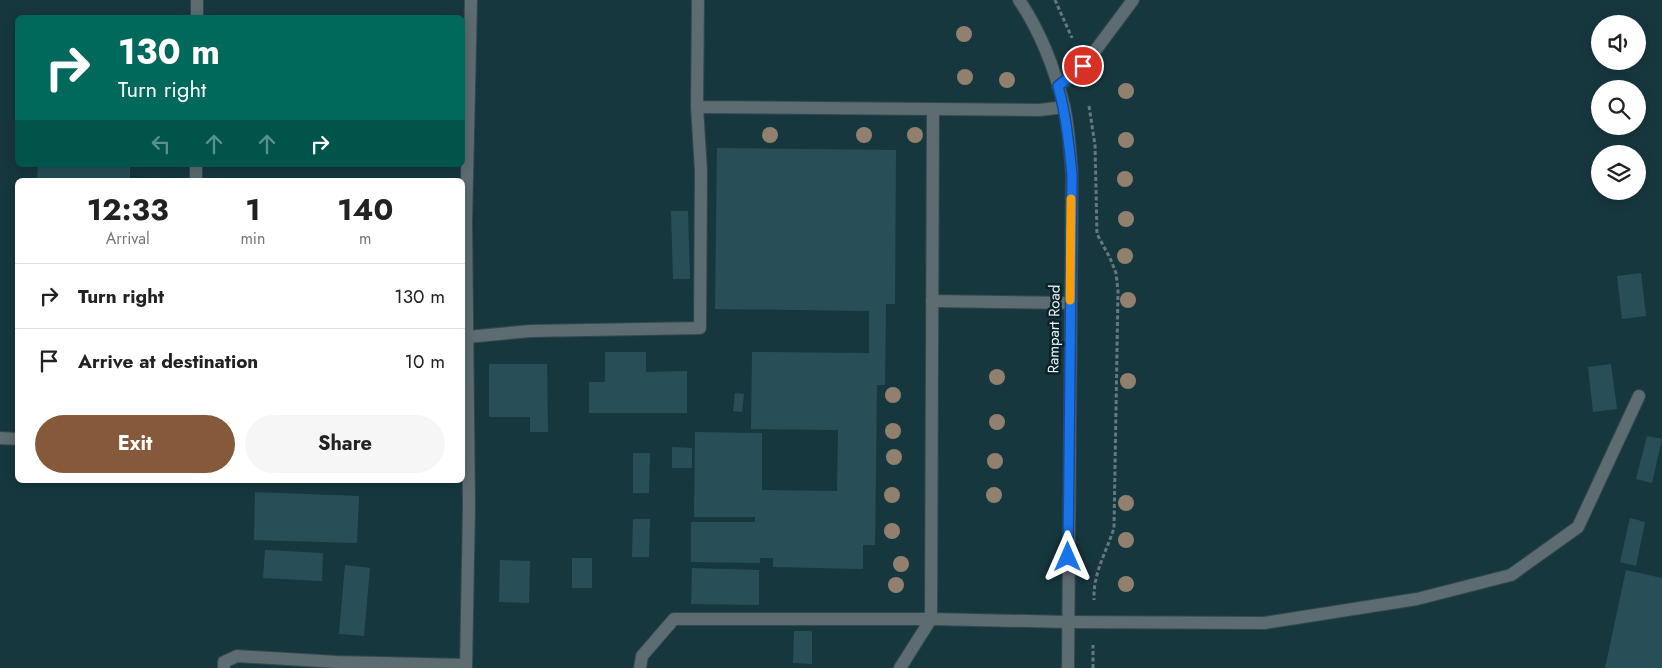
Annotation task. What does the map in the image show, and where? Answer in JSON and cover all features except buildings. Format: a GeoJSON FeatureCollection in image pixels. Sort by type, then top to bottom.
{"type":"FeatureCollection","features":[{"type":"Feature","properties":{"kind":"street"},"geometry":{"type":"LineString","coordinates":[[197,0],[197,15]]}},
{"type":"Feature","properties":{"kind":"street"},"geometry":{"type":"LineString","coordinates":[[224,668],[224,662],[238,656],[337,662],[466,666],[469,506],[466,222],[471,0]]}},
{"type":"Feature","properties":{"kind":"street"},"geometry":{"type":"LineString","coordinates":[[468,337],[530,331],[700,328],[701,171],[697,107],[698,0]]}},
{"type":"Feature","properties":{"kind":"street","name":"Rampart Road"},"geometry":{"type":"LineString","coordinates":[[1019,0],[1028,12],[1048,57],[1058,86],[1064,107],[1072,175],[1068,668]]}},
{"type":"Feature","properties":{"kind":"street"},"geometry":{"type":"LineString","coordinates":[[1058,86],[1086,63],[1133,0]]}},
{"type":"Feature","properties":{"kind":"street"},"geometry":{"type":"LineString","coordinates":[[697,107],[1040,110],[1064,107]]}},
{"type":"Feature","properties":{"kind":"street"},"geometry":{"type":"LineString","coordinates":[[900,668],[931,619],[933,109]]}},
{"type":"Feature","properties":{"kind":"street"},"geometry":{"type":"LineString","coordinates":[[932,301],[1070,303]]}},
{"type":"Feature","properties":{"kind":"street"},"geometry":{"type":"LineString","coordinates":[[640,668],[642,656],[674,619],[1264,622],[1417,599],[1511,575],[1578,527],[1639,396]]}},
{"type":"Feature","properties":{"kind":"street"},"geometry":{"type":"LineString","coordinates":[[0,438],[15,439]]}},
{"type":"Feature","properties":{"kind":"path"},"geometry":{"type":"LineString","coordinates":[[1055,0],[1072,38]]}},
{"type":"Feature","properties":{"kind":"path"},"geometry":{"type":"LineString","coordinates":[[1090,106],[1095,145],[1098,234],[1116,273],[1118,291],[1114,528],[1098,567],[1094,582],[1094,600]]}},
{"type":"Feature","properties":{"kind":"path"},"geometry":{"type":"LineString","coordinates":[[1093,645],[1093,668]]}},
{"type":"Feature","properties":{"kind":"shaded area"},"geometry":{"type":"Polygon","coordinates":[[[0,0],[1662,0],[1662,668],[0,668],[0,0]]]}},
{"type":"Feature","properties":{"kind":"slow traffic"},"geometry":{"type":"LineString","coordinates":[[1070,300],[1071,199]]}},
{"type":"Feature","properties":{"kind":"route"},"geometry":{"type":"LineString","coordinates":[[1068,557],[1072,175],[1064,107],[1058,86],[1083,66]]}}]}
